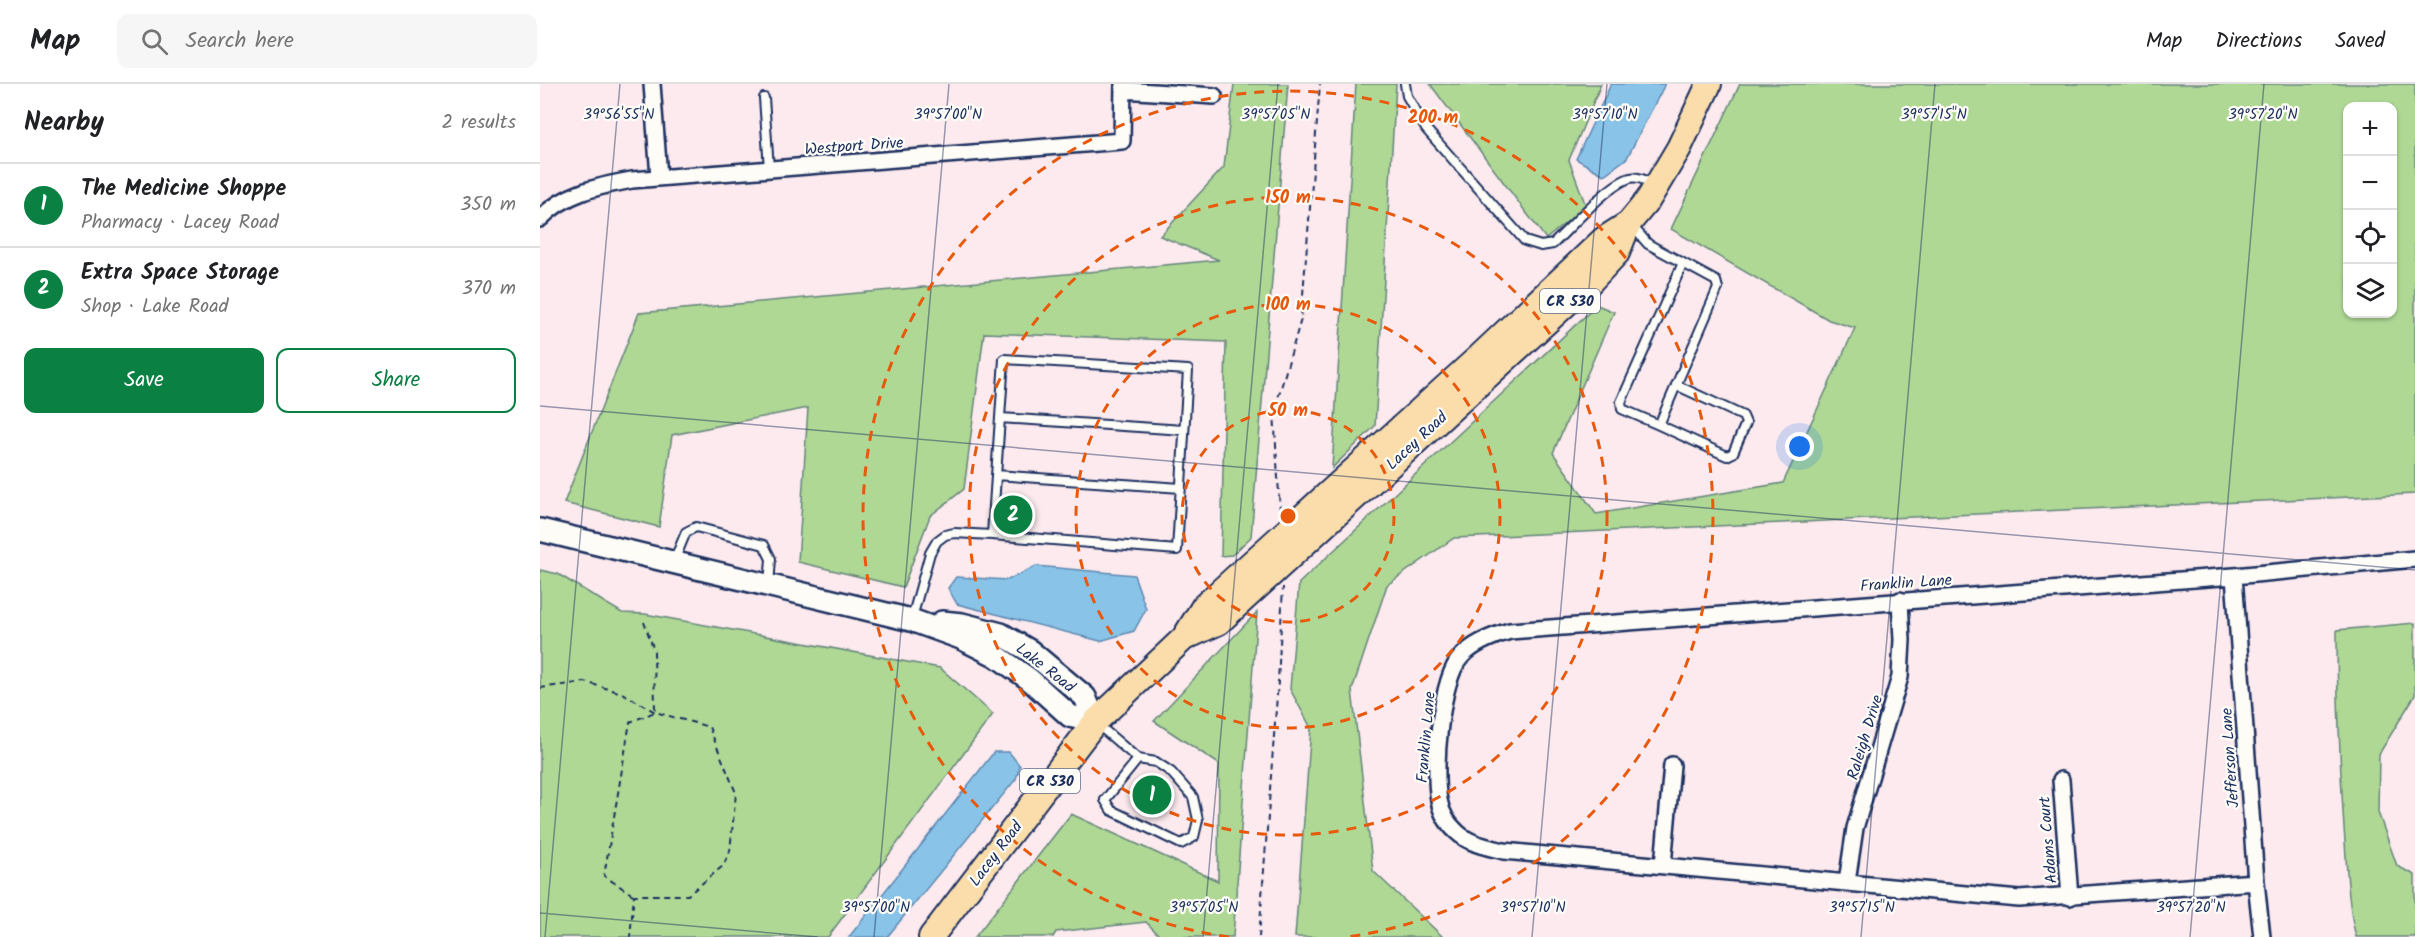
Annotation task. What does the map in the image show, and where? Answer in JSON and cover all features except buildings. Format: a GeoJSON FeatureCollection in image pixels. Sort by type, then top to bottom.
{"type":"FeatureCollection","features":[{"type":"Feature","properties":{"kind":"main road","name":"Lacey Road"},"geometry":{"type":"LineString","coordinates":[[1184,638],[1219,622],[1278,567],[1428,416],[1488,361],[1589,283],[1617,253],[1629,223],[1648,200],[1679,148],[1709,84]]}},
{"type":"Feature","properties":{"kind":"main road","name":"Lacey Road"},"geometry":{"type":"LineString","coordinates":[[931,937],[1095,722],[1184,638],[1204,606],[1288,529],[1428,416]]}},
{"type":"Feature","properties":{"kind":"street"},"geometry":{"type":"LineString","coordinates":[[652,84],[659,177]]}},
{"type":"Feature","properties":{"kind":"street"},"geometry":{"type":"LineString","coordinates":[[1123,87],[1215,96]]}},
{"type":"Feature","properties":{"kind":"street","name":"Westport Drive"},"geometry":{"type":"LineString","coordinates":[[541,215],[564,200],[590,189],[659,177],[1122,141],[1123,87]]}},
{"type":"Feature","properties":{"kind":"street","name":"Lake Road"},"geometry":{"type":"LineString","coordinates":[[540,530],[911,620],[962,624],[1001,634],[1030,651],[1085,697],[1095,722]]}},
{"type":"Feature","properties":{"kind":"street","name":"Franklin Lane"},"geometry":{"type":"LineString","coordinates":[[2256,882],[2019,899],[1504,851],[1476,844],[1458,833],[1444,817],[1439,800],[1438,772],[1443,699],[1451,674],[1461,657],[1488,638],[1510,631],[2234,576],[2415,559]]}},
{"type":"Feature","properties":{"kind":"street","name":"Jefferson Lane"},"geometry":{"type":"LineString","coordinates":[[2234,576],[2262,937]]}},
{"type":"Feature","properties":{"kind":"street","name":"Raleigh Drive"},"geometry":{"type":"LineString","coordinates":[[1847,882],[1855,828],[1900,677],[1902,640],[1900,600]]}},
{"type":"Feature","properties":{"kind":"street"},"geometry":{"type":"LineString","coordinates":[[1663,865],[1672,765]]}},
{"type":"Feature","properties":{"kind":"street","name":"Adams Court"},"geometry":{"type":"LineString","coordinates":[[2061,780],[2070,897]]}},
{"type":"Feature","properties":{"kind":"lane"},"geometry":{"type":"LineString","coordinates":[[1405,84],[1407,96],[1426,129],[1525,241],[1541,246],[1553,244],[1609,191],[1627,179],[1638,177],[1657,185]]}},
{"type":"Feature","properties":{"kind":"lane"},"geometry":{"type":"LineString","coordinates":[[764,98],[769,169]]}},
{"type":"Feature","properties":{"kind":"lane"},"geometry":{"type":"LineString","coordinates":[[1629,223],[1648,244],[1716,281],[1718,288],[1659,425]]}},
{"type":"Feature","properties":{"kind":"lane"},"geometry":{"type":"LineString","coordinates":[[1676,385],[1743,416],[1746,423],[1733,453],[1727,456],[1622,409],[1621,402],[1683,263]]}},
{"type":"Feature","properties":{"kind":"lane"},"geometry":{"type":"LineString","coordinates":[[911,620],[930,553],[937,541],[945,535],[954,533],[992,535],[1177,550],[1188,370],[1004,358],[992,535]]}},
{"type":"Feature","properties":{"kind":"lane"},"geometry":{"type":"LineString","coordinates":[[1000,418],[1184,430]]}},
{"type":"Feature","properties":{"kind":"lane"},"geometry":{"type":"LineString","coordinates":[[996,475],[1181,488]]}},
{"type":"Feature","properties":{"kind":"lane"},"geometry":{"type":"LineString","coordinates":[[673,563],[686,532],[696,528],[764,545],[771,559],[768,586]]}},
{"type":"Feature","properties":{"kind":"lane"},"geometry":{"type":"LineString","coordinates":[[1095,722],[1138,759],[1156,762],[1171,772],[1193,797],[1198,820],[1194,837],[1181,844],[1111,810],[1104,800],[1138,759]]}},
{"type":"Feature","properties":{"kind":"path"},"geometry":{"type":"LineString","coordinates":[[1288,529],[1281,517],[1274,412],[1300,319],[1320,84]]}},
{"type":"Feature","properties":{"kind":"path"},"geometry":{"type":"LineString","coordinates":[[1259,937],[1284,590],[1278,567]]}},
{"type":"Feature","properties":{"kind":"path"},"geometry":{"type":"LineString","coordinates":[[644,622],[654,651],[655,712]]}},
{"type":"Feature","properties":{"kind":"path"},"geometry":{"type":"LineString","coordinates":[[540,688],[585,682],[622,693],[655,712],[709,727],[736,793],[730,851],[723,866],[688,895],[633,896],[604,876],[630,722],[655,712]]}},
{"type":"Feature","properties":{"kind":"path"},"geometry":{"type":"LineString","coordinates":[[630,937],[633,896]]}},
{"type":"Feature","properties":{"kind":"green space"},"geometry":{"type":"Polygon","coordinates":[[[1234,84],[1288,84],[1251,537],[1232,555],[1221,556],[1226,342],[984,333],[964,489],[930,516],[903,587],[798,562],[808,408],[672,435],[659,527],[564,503],[639,313],[1219,260],[1160,236],[1224,167],[1234,84]]]}},
{"type":"Feature","properties":{"kind":"green space"},"geometry":{"type":"Polygon","coordinates":[[[1356,84],[1396,84],[1375,426],[1332,468],[1356,84]]]}},
{"type":"Feature","properties":{"kind":"green space"},"geometry":{"type":"Polygon","coordinates":[[[1430,84],[1601,84],[1569,160],[1586,206],[1546,239],[1430,84]]]}},
{"type":"Feature","properties":{"kind":"green space"},"geometry":{"type":"Polygon","coordinates":[[[1740,84],[2415,84],[2415,494],[1454,538],[1387,585],[1352,690],[1373,871],[1443,937],[1295,937],[1311,728],[1290,689],[1299,583],[1597,305],[1614,312],[1553,453],[1596,514],[1783,483],[1855,328],[1829,320],[1671,229],[1740,84]]]}},
{"type":"Feature","properties":{"kind":"green space"},"geometry":{"type":"Polygon","coordinates":[[[540,570],[558,574],[622,613],[645,614],[940,668],[993,714],[828,937],[540,937],[540,570]]]}},
{"type":"Feature","properties":{"kind":"green space"},"geometry":{"type":"Polygon","coordinates":[[[1257,612],[1233,937],[1161,937],[1146,922],[1056,932],[1053,937],[975,937],[1071,814],[1218,881],[1219,764],[1154,721],[1257,612]]]}},
{"type":"Feature","properties":{"kind":"green space"},"geometry":{"type":"Polygon","coordinates":[[[2415,623],[2415,695],[2379,754],[2378,812],[2397,866],[2415,875],[2415,937],[2356,937],[2349,896],[2344,828],[2337,630],[2415,623]]]}},
{"type":"Feature","properties":{"kind":"water"},"geometry":{"type":"Polygon","coordinates":[[[1611,84],[1665,84],[1627,158],[1604,175],[1576,159],[1611,84]]]}},
{"type":"Feature","properties":{"kind":"water"},"geometry":{"type":"Polygon","coordinates":[[[1036,566],[1134,575],[1146,609],[1134,631],[1100,641],[957,604],[948,588],[956,577],[1008,580],[1036,566]]]}},
{"type":"Feature","properties":{"kind":"water"},"geometry":{"type":"Polygon","coordinates":[[[994,752],[1009,752],[1020,766],[1016,779],[887,937],[849,937],[994,752]]]}},
{"type":"Feature","properties":{"kind":"place","name":"Extra Space Storage"},"geometry":{"type":"Point","coordinates":[1013,515]}},
{"type":"Feature","properties":{"kind":"place","name":"The Medicine Shoppe"},"geometry":{"type":"Point","coordinates":[1152,795]}}]}
